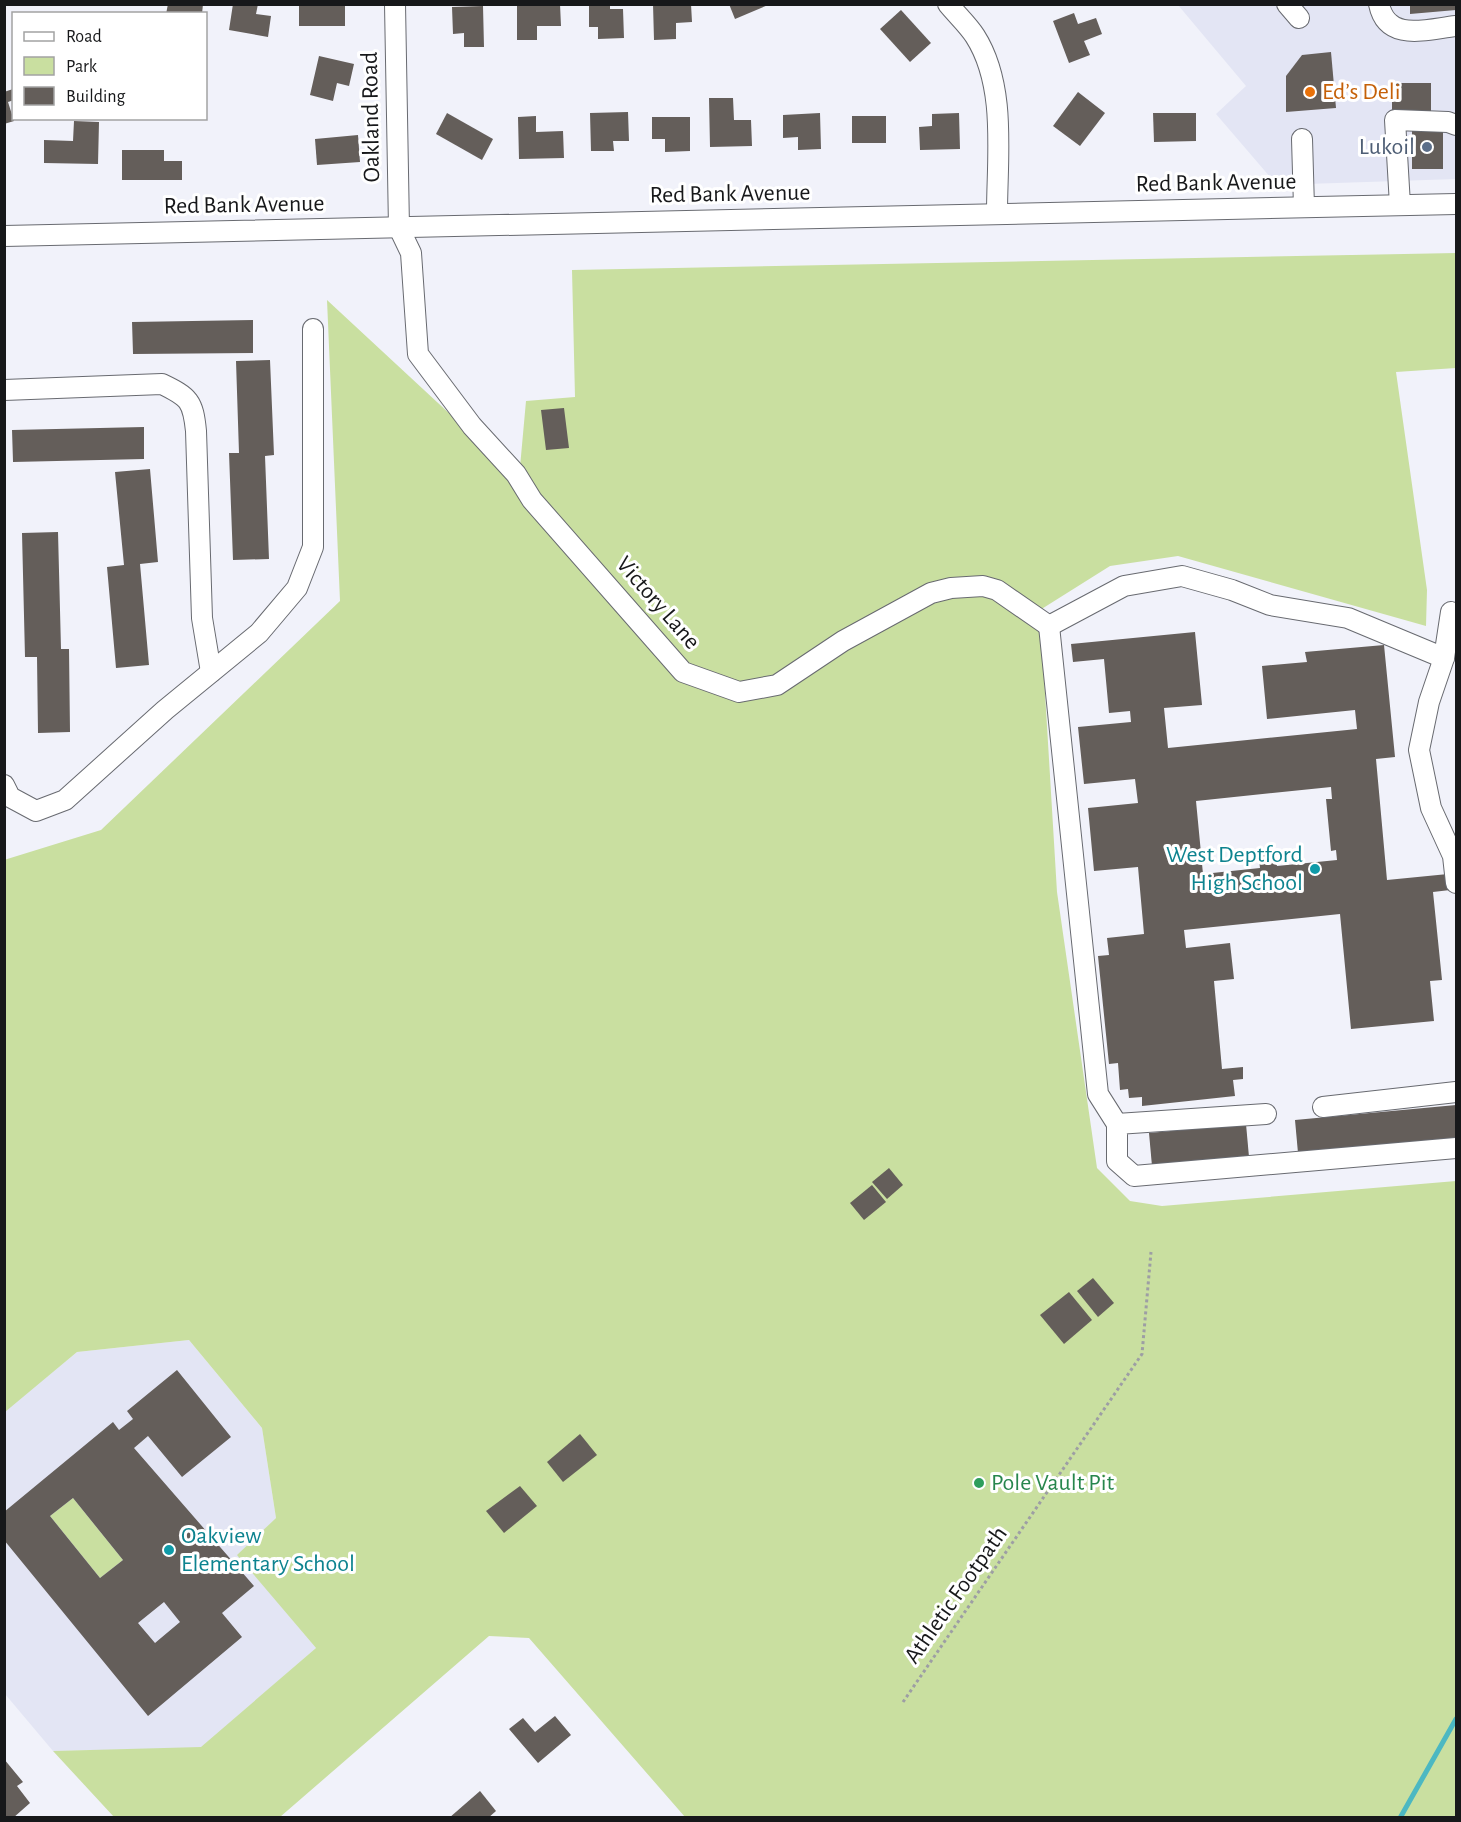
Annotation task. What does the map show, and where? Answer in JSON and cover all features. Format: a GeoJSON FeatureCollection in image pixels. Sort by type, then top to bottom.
{"type":"FeatureCollection","features":[{"type":"Feature","properties":{"kind":"street","name":"Oakland Road"},"geometry":{"type":"LineString","coordinates":[[395,4],[399,228]]}},
{"type":"Feature","properties":{"kind":"street"},"geometry":{"type":"LineString","coordinates":[[948,4],[975,36],[986,59],[997,110],[997,213]]}},
{"type":"Feature","properties":{"kind":"street"},"geometry":{"type":"LineString","coordinates":[[1378,4],[1382,18],[1394,28],[1403,30],[1456,26]]}},
{"type":"Feature","properties":{"kind":"street"},"geometry":{"type":"LineString","coordinates":[[1400,205],[1395,120],[1448,122],[1456,125]]}},
{"type":"Feature","properties":{"kind":"street"},"geometry":{"type":"LineString","coordinates":[[1302,140],[1304,207]]}},
{"type":"Feature","properties":{"kind":"street","name":"Red Bank Avenue"},"geometry":{"type":"LineString","coordinates":[[4,236],[1456,204]]}},
{"type":"Feature","properties":{"kind":"street","name":"Victory Lane"},"geometry":{"type":"LineString","coordinates":[[399,228],[411,253],[417,346],[422,361],[472,426],[516,474],[532,500],[683,672],[739,692],[777,685],[843,641],[931,593],[951,588],[984,586],[997,590],[1049,626]]}},
{"type":"Feature","properties":{"kind":"street"},"geometry":{"type":"LineString","coordinates":[[4,785],[10,797],[36,811],[65,800],[259,633],[297,588],[313,547],[313,329]]}},
{"type":"Feature","properties":{"kind":"street"},"geometry":{"type":"LineString","coordinates":[[4,390],[162,384],[184,395],[194,412],[196,431],[202,618],[211,672]]}},
{"type":"Feature","properties":{"kind":"street"},"geometry":{"type":"LineString","coordinates":[[1444,658],[1348,618],[1270,605],[1232,590],[1182,576],[1124,586],[1049,626],[1098,1094],[1117,1124],[1117,1161],[1134,1176],[1456,1148]]}},
{"type":"Feature","properties":{"kind":"street"},"geometry":{"type":"LineString","coordinates":[[1452,612],[1444,658],[1430,702],[1419,750],[1431,808],[1455,850],[1456,883]]}},
{"type":"Feature","properties":{"kind":"street"},"geometry":{"type":"LineString","coordinates":[[1323,1107],[1456,1092]]}},
{"type":"Feature","properties":{"kind":"street"},"geometry":{"type":"LineString","coordinates":[[1117,1124],[1266,1114]]}},
{"type":"Feature","properties":{"kind":"path","name":"Athletic Footpath"},"geometry":{"type":"LineString","coordinates":[[903,1702],[1142,1354],[1151,1252]]}},
{"type":"Feature","properties":{"kind":"shaded area"},"geometry":{"type":"Polygon","coordinates":[[[1178,5],[1456,5],[1456,179],[1277,185],[1216,114],[1246,86],[1178,5]]]}},
{"type":"Feature","properties":{"kind":"shaded area"},"geometry":{"type":"Polygon","coordinates":[[[189,1340],[262,1428],[276,1518],[238,1555],[316,1648],[201,1748],[53,1751],[5,1694],[4,1412],[77,1352],[189,1340]]]}},
{"type":"Feature","properties":{"kind":"green space"},"geometry":{"type":"Polygon","coordinates":[[[1456,253],[1456,368],[1396,372],[1427,590],[1426,626],[1178,556],[1110,566],[1040,610],[1057,892],[1097,1168],[1130,1201],[1162,1206],[1456,1181],[1456,1817],[685,1817],[529,1638],[489,1636],[280,1817],[114,1817],[53,1751],[201,1747],[316,1648],[237,1555],[276,1518],[262,1428],[189,1340],[77,1352],[5,1412],[4,860],[101,830],[340,601],[327,300],[519,478],[526,401],[575,397],[572,270],[1456,253]]]}},
{"type":"Feature","properties":{"kind":"green space"},"geometry":{"type":"Polygon","coordinates":[[[73,1498],[123,1560],[100,1578],[50,1516],[73,1498]]]}},
{"type":"Feature","properties":{"kind":"building"},"geometry":{"type":"Polygon","coordinates":[[[168,4],[203,4],[202,12],[166,12],[168,4]]]}},
{"type":"Feature","properties":{"kind":"building"},"geometry":{"type":"Polygon","coordinates":[[[233,4],[258,4],[256,14],[271,16],[268,37],[229,30],[233,4]]]}},
{"type":"Feature","properties":{"kind":"building"},"geometry":{"type":"Polygon","coordinates":[[[299,4],[345,4],[345,26],[299,26],[299,4]]]}},
{"type":"Feature","properties":{"kind":"building"},"geometry":{"type":"Polygon","coordinates":[[[517,4],[560,4],[561,26],[537,26],[537,40],[517,40],[517,4]]]}},
{"type":"Feature","properties":{"kind":"building"},"geometry":{"type":"Polygon","coordinates":[[[589,4],[610,4],[610,9],[623,9],[624,38],[598,39],[598,27],[589,27],[589,4]]]}},
{"type":"Feature","properties":{"kind":"building"},"geometry":{"type":"Polygon","coordinates":[[[653,4],[691,4],[692,22],[676,23],[676,39],[654,40],[653,4]]]}},
{"type":"Feature","properties":{"kind":"building"},"geometry":{"type":"Polygon","coordinates":[[[729,4],[768,4],[768,5],[735,19],[729,4]]]}},
{"type":"Feature","properties":{"kind":"building"},"geometry":{"type":"Polygon","coordinates":[[[1410,4],[1456,4],[1456,10],[1410,14],[1410,4]]]}},
{"type":"Feature","properties":{"kind":"building"},"geometry":{"type":"Polygon","coordinates":[[[483,6],[484,47],[464,47],[464,33],[453,34],[452,7],[483,6]]]}},
{"type":"Feature","properties":{"kind":"building"},"geometry":{"type":"Polygon","coordinates":[[[901,10],[931,43],[910,62],[880,29],[901,10]]]}},
{"type":"Feature","properties":{"kind":"building"},"geometry":{"type":"Polygon","coordinates":[[[1074,13],[1078,24],[1096,18],[1102,34],[1084,41],[1090,55],[1069,63],[1053,21],[1074,13]]]}},
{"type":"Feature","properties":{"kind":"building","name":"Ed’s Deli"},"geometry":{"type":"Polygon","coordinates":[[[1331,52],[1336,108],[1286,112],[1286,76],[1302,55],[1331,52]]]}},
{"type":"Feature","properties":{"kind":"building"},"geometry":{"type":"Polygon","coordinates":[[[319,56],[354,64],[349,86],[337,83],[333,101],[310,95],[319,56]]]}},
{"type":"Feature","properties":{"kind":"building"},"geometry":{"type":"Polygon","coordinates":[[[1392,83],[1431,83],[1431,113],[1392,113],[1392,83]]]}},
{"type":"Feature","properties":{"kind":"building"},"geometry":{"type":"Polygon","coordinates":[[[12,89],[12,101],[8,102],[14,121],[4,124],[4,92],[12,89]]]}},
{"type":"Feature","properties":{"kind":"building"},"geometry":{"type":"Polygon","coordinates":[[[1078,92],[1105,113],[1080,146],[1053,126],[1078,92]]]}},
{"type":"Feature","properties":{"kind":"building"},"geometry":{"type":"Polygon","coordinates":[[[709,98],[733,98],[734,120],[751,120],[752,146],[710,147],[709,98]]]}},
{"type":"Feature","properties":{"kind":"building"},"geometry":{"type":"Polygon","coordinates":[[[628,112],[629,141],[613,141],[614,151],[591,151],[590,113],[628,112]]]}},
{"type":"Feature","properties":{"kind":"building"},"geometry":{"type":"Polygon","coordinates":[[[447,113],[493,139],[482,160],[436,134],[447,113]]]}},
{"type":"Feature","properties":{"kind":"building"},"geometry":{"type":"Polygon","coordinates":[[[820,113],[821,149],[798,150],[798,137],[783,138],[783,115],[820,113]]]}},
{"type":"Feature","properties":{"kind":"building"},"geometry":{"type":"Polygon","coordinates":[[[959,113],[960,149],[920,150],[919,127],[932,126],[932,114],[959,113]]]}},
{"type":"Feature","properties":{"kind":"building"},"geometry":{"type":"Polygon","coordinates":[[[1153,113],[1196,113],[1196,141],[1154,142],[1153,113]]]}},
{"type":"Feature","properties":{"kind":"building"},"geometry":{"type":"Polygon","coordinates":[[[536,116],[536,132],[563,131],[564,158],[519,159],[518,117],[536,116]]]}},
{"type":"Feature","properties":{"kind":"building"},"geometry":{"type":"Polygon","coordinates":[[[852,116],[886,116],[886,143],[852,143],[852,116]]]}},
{"type":"Feature","properties":{"kind":"building"},"geometry":{"type":"Polygon","coordinates":[[[652,117],[690,117],[690,151],[665,152],[665,139],[652,139],[652,117]]]}},
{"type":"Feature","properties":{"kind":"building"},"geometry":{"type":"Polygon","coordinates":[[[74,121],[99,122],[98,164],[44,163],[44,140],[73,141],[74,121]]]}},
{"type":"Feature","properties":{"kind":"building","name":"Lukoil"},"geometry":{"type":"Polygon","coordinates":[[[1412,124],[1443,124],[1443,169],[1412,169],[1412,124]]]}},
{"type":"Feature","properties":{"kind":"building"},"geometry":{"type":"Polygon","coordinates":[[[358,135],[360,162],[317,165],[315,139],[358,135]]]}},
{"type":"Feature","properties":{"kind":"building"},"geometry":{"type":"Polygon","coordinates":[[[122,150],[164,150],[164,161],[182,161],[182,180],[122,180],[122,150]]]}},
{"type":"Feature","properties":{"kind":"building"},"geometry":{"type":"Polygon","coordinates":[[[253,320],[253,353],[133,354],[132,322],[253,320]]]}},
{"type":"Feature","properties":{"kind":"building"},"geometry":{"type":"Polygon","coordinates":[[[270,360],[274,455],[265,456],[269,559],[233,560],[229,453],[239,453],[236,361],[270,360]]]}},
{"type":"Feature","properties":{"kind":"building"},"geometry":{"type":"Polygon","coordinates":[[[564,408],[569,448],[546,450],[541,410],[564,408]]]}},
{"type":"Feature","properties":{"kind":"building"},"geometry":{"type":"Polygon","coordinates":[[[144,427],[144,459],[13,462],[12,430],[144,427]]]}},
{"type":"Feature","properties":{"kind":"building"},"geometry":{"type":"Polygon","coordinates":[[[150,469],[158,562],[140,564],[149,665],[116,668],[107,567],[124,565],[115,472],[150,469]]]}},
{"type":"Feature","properties":{"kind":"building"},"geometry":{"type":"Polygon","coordinates":[[[58,532],[61,649],[69,649],[70,732],[38,733],[37,657],[25,657],[22,533],[58,532]]]}},
{"type":"Feature","properties":{"kind":"building","name":"West Deptford High School"},"geometry":{"type":"Polygon","coordinates":[[[1195,632],[1202,705],[1164,708],[1168,748],[1357,729],[1355,710],[1267,719],[1262,666],[1307,662],[1305,652],[1384,645],[1395,757],[1376,759],[1387,880],[1448,874],[1450,890],[1433,892],[1442,980],[1430,981],[1434,1021],[1351,1029],[1340,914],[1184,930],[1186,948],[1230,943],[1234,979],[1214,981],[1222,1069],[1243,1067],[1243,1079],[1233,1080],[1235,1096],[1142,1106],[1142,1097],[1129,1098],[1128,1089],[1120,1090],[1118,1063],[1109,1064],[1098,956],[1109,955],[1107,938],[1144,934],[1138,867],[1094,871],[1088,808],[1138,803],[1135,779],[1084,784],[1078,727],[1131,722],[1130,711],[1109,713],[1104,659],[1073,662],[1071,644],[1195,632]],[[1331,787],[1196,801],[1203,874],[1260,868],[1258,851],[1267,850],[1268,861],[1276,861],[1277,866],[1337,860],[1336,850],[1331,851],[1326,799],[1332,799],[1331,787]]]}},
{"type":"Feature","properties":{"kind":"building"},"geometry":{"type":"Polygon","coordinates":[[[1456,1105],[1456,1138],[1298,1153],[1295,1120],[1456,1105]]]}},
{"type":"Feature","properties":{"kind":"building"},"geometry":{"type":"Polygon","coordinates":[[[1246,1124],[1249,1157],[1152,1166],[1149,1133],[1246,1124]]]}},
{"type":"Feature","properties":{"kind":"building"},"geometry":{"type":"Polygon","coordinates":[[[889,1168],[903,1185],[887,1199],[872,1182],[889,1168]]]}},
{"type":"Feature","properties":{"kind":"building"},"geometry":{"type":"Polygon","coordinates":[[[872,1185],[886,1202],[864,1220],[850,1203],[872,1185]]]}},
{"type":"Feature","properties":{"kind":"building"},"geometry":{"type":"Polygon","coordinates":[[[1093,1278],[1114,1303],[1098,1317],[1077,1291],[1093,1278]]]}},
{"type":"Feature","properties":{"kind":"building"},"geometry":{"type":"Polygon","coordinates":[[[1069,1292],[1092,1320],[1064,1344],[1040,1315],[1069,1292]]]}},
{"type":"Feature","properties":{"kind":"building","name":"Oakview Elementary School"},"geometry":{"type":"Polygon","coordinates":[[[177,1370],[231,1437],[182,1477],[148,1436],[134,1448],[254,1586],[222,1613],[242,1637],[148,1716],[4,1540],[4,1512],[113,1422],[119,1430],[133,1419],[127,1411],[177,1370]],[[73,1498],[50,1516],[100,1578],[123,1560],[73,1498]],[[164,1602],[138,1623],[155,1643],[180,1622],[164,1602]]]}},
{"type":"Feature","properties":{"kind":"building"},"geometry":{"type":"Polygon","coordinates":[[[580,1434],[597,1455],[563,1482],[547,1462],[580,1434]]]}},
{"type":"Feature","properties":{"kind":"building"},"geometry":{"type":"Polygon","coordinates":[[[520,1486],[537,1506],[504,1533],[486,1511],[520,1486]]]}},
{"type":"Feature","properties":{"kind":"building"},"geometry":{"type":"Polygon","coordinates":[[[555,1716],[571,1735],[538,1763],[509,1729],[523,1718],[535,1732],[555,1716]]]}},
{"type":"Feature","properties":{"kind":"building"},"geometry":{"type":"Polygon","coordinates":[[[4,1759],[23,1782],[17,1786],[30,1803],[13,1818],[4,1818],[4,1759]]]}},
{"type":"Feature","properties":{"kind":"building"},"geometry":{"type":"Polygon","coordinates":[[[480,1791],[496,1811],[488,1818],[449,1818],[480,1791]]]}},
{"type":"Feature","properties":{"kind":"waterway"},"geometry":{"type":"LineString","coordinates":[[1400,1818],[1456,1719]]}},
{"type":"Feature","properties":{"kind":"place","name":"Ed’s Deli"},"geometry":{"type":"Point","coordinates":[1310,92]}},
{"type":"Feature","properties":{"kind":"place","name":"Lukoil"},"geometry":{"type":"Point","coordinates":[1427,147]}},
{"type":"Feature","properties":{"kind":"place","name":"West Deptford High School"},"geometry":{"type":"Point","coordinates":[1315,869]}},
{"type":"Feature","properties":{"kind":"place","name":"Pole Vault Pit"},"geometry":{"type":"Point","coordinates":[979,1483]}},
{"type":"Feature","properties":{"kind":"place","name":"Oakview Elementary School"},"geometry":{"type":"Point","coordinates":[169,1550]}}]}
